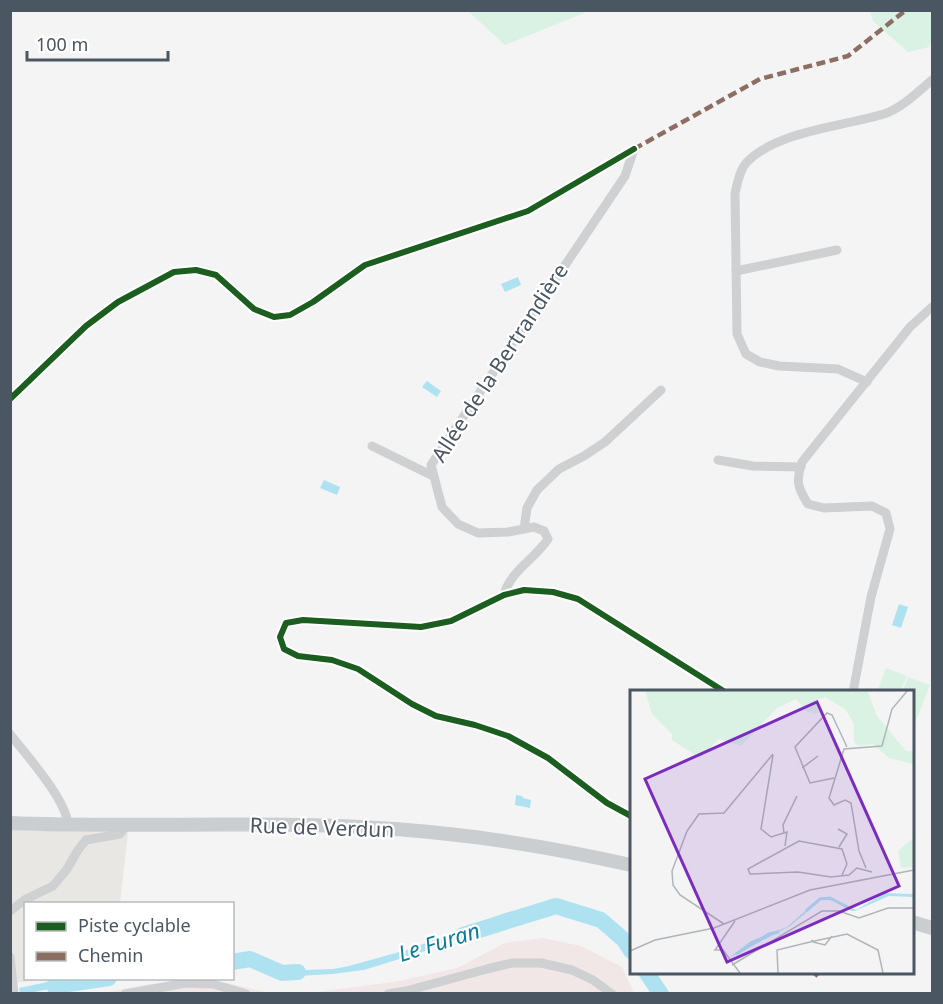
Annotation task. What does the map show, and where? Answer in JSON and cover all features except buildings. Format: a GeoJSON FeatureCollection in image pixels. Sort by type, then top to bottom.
{"type":"FeatureCollection","features":[{"type":"Feature","properties":{"kind":"main road","name":"Rue de Verdun"},"geometry":{"type":"LineString","coordinates":[[10,823],[361,827],[452,834],[527,844],[630,865]]}},
{"type":"Feature","properties":{"kind":"main road"},"geometry":{"type":"LineString","coordinates":[[913,922],[933,928]]}},
{"type":"Feature","properties":{"kind":"street"},"geometry":{"type":"LineString","coordinates":[[867,382],[837,369],[779,366],[760,362],[746,354],[737,334],[735,193],[739,176],[749,160],[768,147],[789,138],[886,113],[903,104],[933,80]]}},
{"type":"Feature","properties":{"kind":"street","name":"Allée de la Bertrandière"},"geometry":{"type":"LineString","coordinates":[[10,399],[86,326],[118,302],[174,272],[196,270],[216,275],[254,309],[274,317],[290,315],[366,265],[528,211],[634,149],[625,176],[430,465],[442,507],[458,524],[478,533],[508,532],[534,527],[544,531],[548,539],[507,583],[504,595]]}},
{"type":"Feature","properties":{"kind":"street"},"geometry":{"type":"LineString","coordinates":[[736,271],[837,250]]}},
{"type":"Feature","properties":{"kind":"street"},"geometry":{"type":"LineString","coordinates":[[853,690],[871,597],[890,529],[886,513],[872,506],[824,508],[808,504],[800,492],[797,478],[802,462],[910,327],[933,307]]}},
{"type":"Feature","properties":{"kind":"street"},"geometry":{"type":"LineString","coordinates":[[524,529],[527,508],[537,490],[559,469],[605,442],[661,390]]}},
{"type":"Feature","properties":{"kind":"street"},"geometry":{"type":"LineString","coordinates":[[372,446],[433,476]]}},
{"type":"Feature","properties":{"kind":"street"},"geometry":{"type":"LineString","coordinates":[[718,460],[753,466],[801,467]]}},
{"type":"Feature","properties":{"kind":"street"},"geometry":{"type":"LineString","coordinates":[[630,815],[607,803],[548,758],[508,736],[436,716],[412,704],[358,669],[332,660],[298,656],[284,649],[280,637],[286,623],[303,620],[421,627],[451,621],[504,595],[524,590],[553,592],[578,599],[722,690]]}},
{"type":"Feature","properties":{"kind":"street"},"geometry":{"type":"LineString","coordinates":[[10,734],[57,794],[68,818],[68,824]]}},
{"type":"Feature","properties":{"kind":"street"},"geometry":{"type":"LineString","coordinates":[[10,911],[26,899],[53,886],[87,840],[120,834],[127,825]]}},
{"type":"Feature","properties":{"kind":"street"},"geometry":{"type":"LineString","coordinates":[[10,957],[14,993]]}},
{"type":"Feature","properties":{"kind":"street"},"geometry":{"type":"LineString","coordinates":[[388,993],[400,993],[512,963],[541,963],[572,970],[612,993]]}},
{"type":"Feature","properties":{"kind":"street"},"geometry":{"type":"LineString","coordinates":[[125,993],[186,983],[213,984],[246,993]]}},
{"type":"Feature","properties":{"kind":"shaded area"},"geometry":{"type":"Polygon","coordinates":[[[11,830],[128,833],[120,902],[24,902],[24,980],[37,980],[11,983],[11,830]]]}},
{"type":"Feature","properties":{"kind":"shaded area"},"geometry":{"type":"Polygon","coordinates":[[[543,938],[581,946],[622,967],[634,993],[300,994],[394,982],[457,968],[505,943],[543,938]]]}},
{"type":"Feature","properties":{"kind":"shaded area"},"geometry":{"type":"Polygon","coordinates":[[[191,980],[227,983],[270,993],[97,994],[150,984],[191,980]]]}},
{"type":"Feature","properties":{"kind":"green space"},"geometry":{"type":"Polygon","coordinates":[[[468,11],[589,11],[505,45],[468,11]]]}},
{"type":"Feature","properties":{"kind":"green space"},"geometry":{"type":"Polygon","coordinates":[[[870,11],[932,11],[932,38],[929,47],[908,52],[873,21],[870,11]]]}},
{"type":"Feature","properties":{"kind":"green space"},"geometry":{"type":"Polygon","coordinates":[[[886,668],[907,676],[901,690],[878,690],[886,668]]]}},
{"type":"Feature","properties":{"kind":"green space"},"geometry":{"type":"Polygon","coordinates":[[[908,677],[930,685],[913,728],[913,690],[903,690],[908,677]]]}},
{"type":"Feature","properties":{"kind":"water"},"geometry":{"type":"Polygon","coordinates":[[[518,277],[521,285],[505,292],[501,284],[518,277]]]}},
{"type":"Feature","properties":{"kind":"water"},"geometry":{"type":"Polygon","coordinates":[[[427,381],[441,391],[437,397],[422,387],[427,381]]]}},
{"type":"Feature","properties":{"kind":"water"},"geometry":{"type":"Polygon","coordinates":[[[324,480],[340,487],[337,495],[320,488],[324,480]]]}},
{"type":"Feature","properties":{"kind":"water"},"geometry":{"type":"Polygon","coordinates":[[[899,604],[908,607],[901,628],[892,625],[899,604]]]}},
{"type":"Feature","properties":{"kind":"water"},"geometry":{"type":"Polygon","coordinates":[[[516,795],[531,800],[530,808],[515,805],[516,795]]]}},
{"type":"Feature","properties":{"kind":"water"},"geometry":{"type":"Polygon","coordinates":[[[557,901],[572,903],[590,909],[605,918],[617,933],[630,941],[630,950],[586,914],[564,909],[539,911],[501,922],[425,951],[364,970],[276,977],[248,962],[234,963],[234,955],[254,958],[275,971],[333,969],[410,949],[505,913],[557,901]]]}},
{"type":"Feature","properties":{"kind":"water"},"geometry":{"type":"Polygon","coordinates":[[[649,974],[657,974],[667,993],[661,993],[657,983],[649,974]]]}},
{"type":"Feature","properties":{"kind":"water"},"geometry":{"type":"Polygon","coordinates":[[[57,980],[91,980],[30,993],[20,993],[19,988],[57,980]]]}},
{"type":"Feature","properties":{"kind":"waterway","name":"Le Furan"},"geometry":{"type":"LineString","coordinates":[[463,935],[556,906],[601,920],[624,940],[630,949]]}},
{"type":"Feature","properties":{"kind":"waterway","name":"Le Furan"},"geometry":{"type":"LineString","coordinates":[[234,962],[250,959],[282,973],[298,972]]}},
{"type":"Feature","properties":{"kind":"waterway","name":"Le Furan"},"geometry":{"type":"LineString","coordinates":[[647,974],[661,994]]}},
{"type":"Feature","properties":{"kind":"waterway","name":"Le Furan"},"geometry":{"type":"LineString","coordinates":[[54,986],[95,980]]}},
{"type":"Feature","properties":{"kind":"marked path"},"geometry":{"type":"LineString","coordinates":[[634,149],[760,79],[848,56],[906,10]]}},
{"type":"Feature","properties":{"kind":"cycle path"},"geometry":{"type":"LineString","coordinates":[[10,399],[86,326],[118,302],[174,272],[196,270],[216,275],[254,309],[274,317],[290,315],[313,302],[365,265],[528,211],[634,149]]}},
{"type":"Feature","properties":{"kind":"cycle path"},"geometry":{"type":"LineString","coordinates":[[630,815],[607,803],[548,758],[508,736],[436,716],[412,704],[358,669],[332,660],[298,656],[284,649],[280,637],[286,623],[303,620],[421,627],[451,621],[504,595],[524,590],[553,592],[578,599],[722,690]]}}]}
